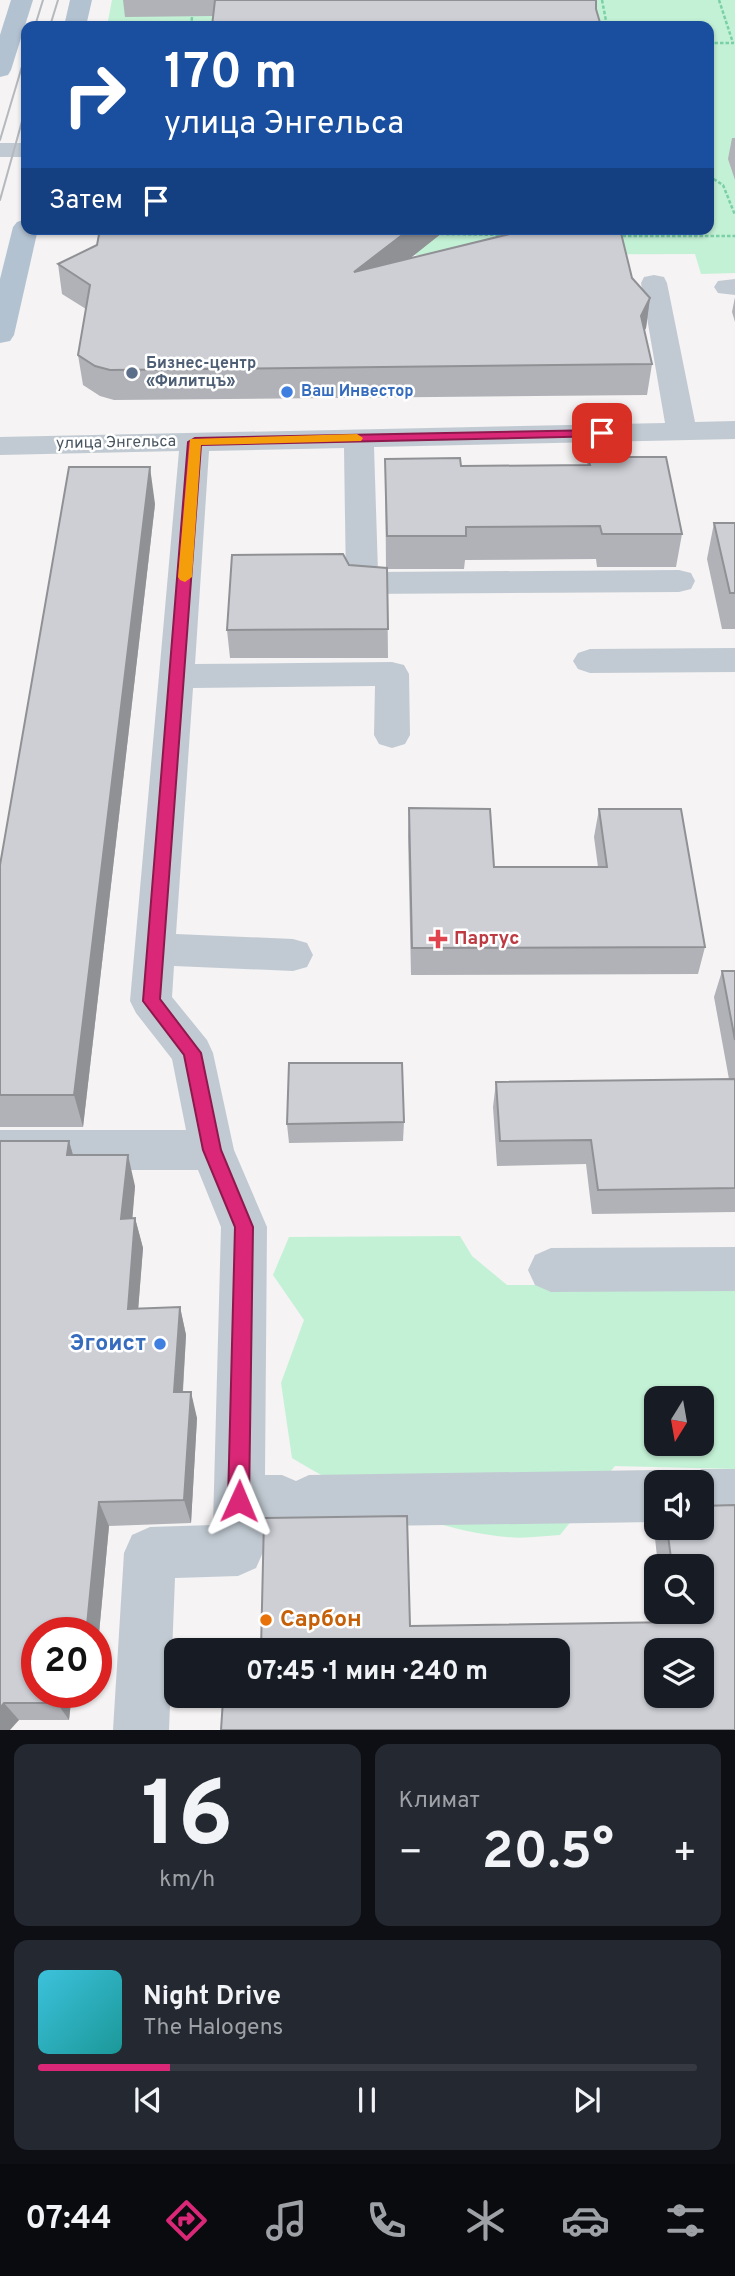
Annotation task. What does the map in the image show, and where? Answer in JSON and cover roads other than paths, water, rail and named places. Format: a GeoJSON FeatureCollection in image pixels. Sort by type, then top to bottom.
{"type":"FeatureCollection","features":[{"type":"Feature","properties":{"kind":"main road"},"geometry":{"type":"LineString","coordinates":[[0,70],[22,0]]}},
{"type":"Feature","properties":{"kind":"main road"},"geometry":{"type":"LineString","coordinates":[[76,21],[81,0]]}},
{"type":"Feature","properties":{"kind":"main road"},"geometry":{"type":"LineString","coordinates":[[0,335],[24,235]]}},
{"type":"Feature","properties":{"kind":"street"},"geometry":{"type":"LineString","coordinates":[[0,150],[21,150]]}},
{"type":"Feature","properties":{"kind":"street"},"geometry":{"type":"LineString","coordinates":[[654,283],[682,432]]}},
{"type":"Feature","properties":{"kind":"street"},"geometry":{"type":"LineString","coordinates":[[641,369],[671,368]]}},
{"type":"Feature","properties":{"kind":"street","name":"улица Энгельса"},"geometry":{"type":"LineString","coordinates":[[0,446],[735,430]]}},
{"type":"Feature","properties":{"kind":"street"},"geometry":{"type":"LineString","coordinates":[[359,438],[362,583],[679,581]]}},
{"type":"Feature","properties":{"kind":"street"},"geometry":{"type":"LineString","coordinates":[[141,1730],[150,1553],[238,1550],[277,1501],[244,1227],[212,1150],[192,1053],[151,1001],[195,442]]}},
{"type":"Feature","properties":{"kind":"street"},"geometry":{"type":"LineString","coordinates":[[590,661],[735,660]]}},
{"type":"Feature","properties":{"kind":"street"},"geometry":{"type":"LineString","coordinates":[[177,676],[392,674],[392,735]]}},
{"type":"Feature","properties":{"kind":"street"},"geometry":{"type":"LineString","coordinates":[[155,949],[293,955]]}},
{"type":"Feature","properties":{"kind":"street"},"geometry":{"type":"LineString","coordinates":[[0,1150],[212,1150]]}},
{"type":"Feature","properties":{"kind":"street"},"geometry":{"type":"LineString","coordinates":[[551,1270],[735,1269]]}},
{"type":"Feature","properties":{"kind":"street"},"geometry":{"type":"LineString","coordinates":[[714,1495],[735,1494]]}},
{"type":"Feature","properties":{"kind":"street"},"geometry":{"type":"LineString","coordinates":[[277,1501],[644,1496]]}},
{"type":"Feature","properties":{"kind":"tram line"},"geometry":{"type":"LineString","coordinates":[[37,21],[43,0]]}},
{"type":"Feature","properties":{"kind":"tram line"},"geometry":{"type":"LineString","coordinates":[[52,21],[58,0]]}},
{"type":"Feature","properties":{"kind":"tram line"},"geometry":{"type":"LineString","coordinates":[[0,140],[21,70]]}},
{"type":"Feature","properties":{"kind":"tram line"},"geometry":{"type":"LineString","coordinates":[[0,200],[21,125]]}},
{"type":"Feature","properties":{"kind":"place","name":"Бизнес-центр «Филитцъ»"},"geometry":{"type":"Point","coordinates":[132,373]}},
{"type":"Feature","properties":{"kind":"place","name":"Ваш Инвестор"},"geometry":{"type":"Point","coordinates":[287,392]}},
{"type":"Feature","properties":{"kind":"place","name":"Партус"},"geometry":{"type":"Point","coordinates":[438,939]}},
{"type":"Feature","properties":{"kind":"place","name":"Эгоист"},"geometry":{"type":"Point","coordinates":[160,1344]}},
{"type":"Feature","properties":{"kind":"place","name":"Сарбон"},"geometry":{"type":"Point","coordinates":[266,1620]}}]}
